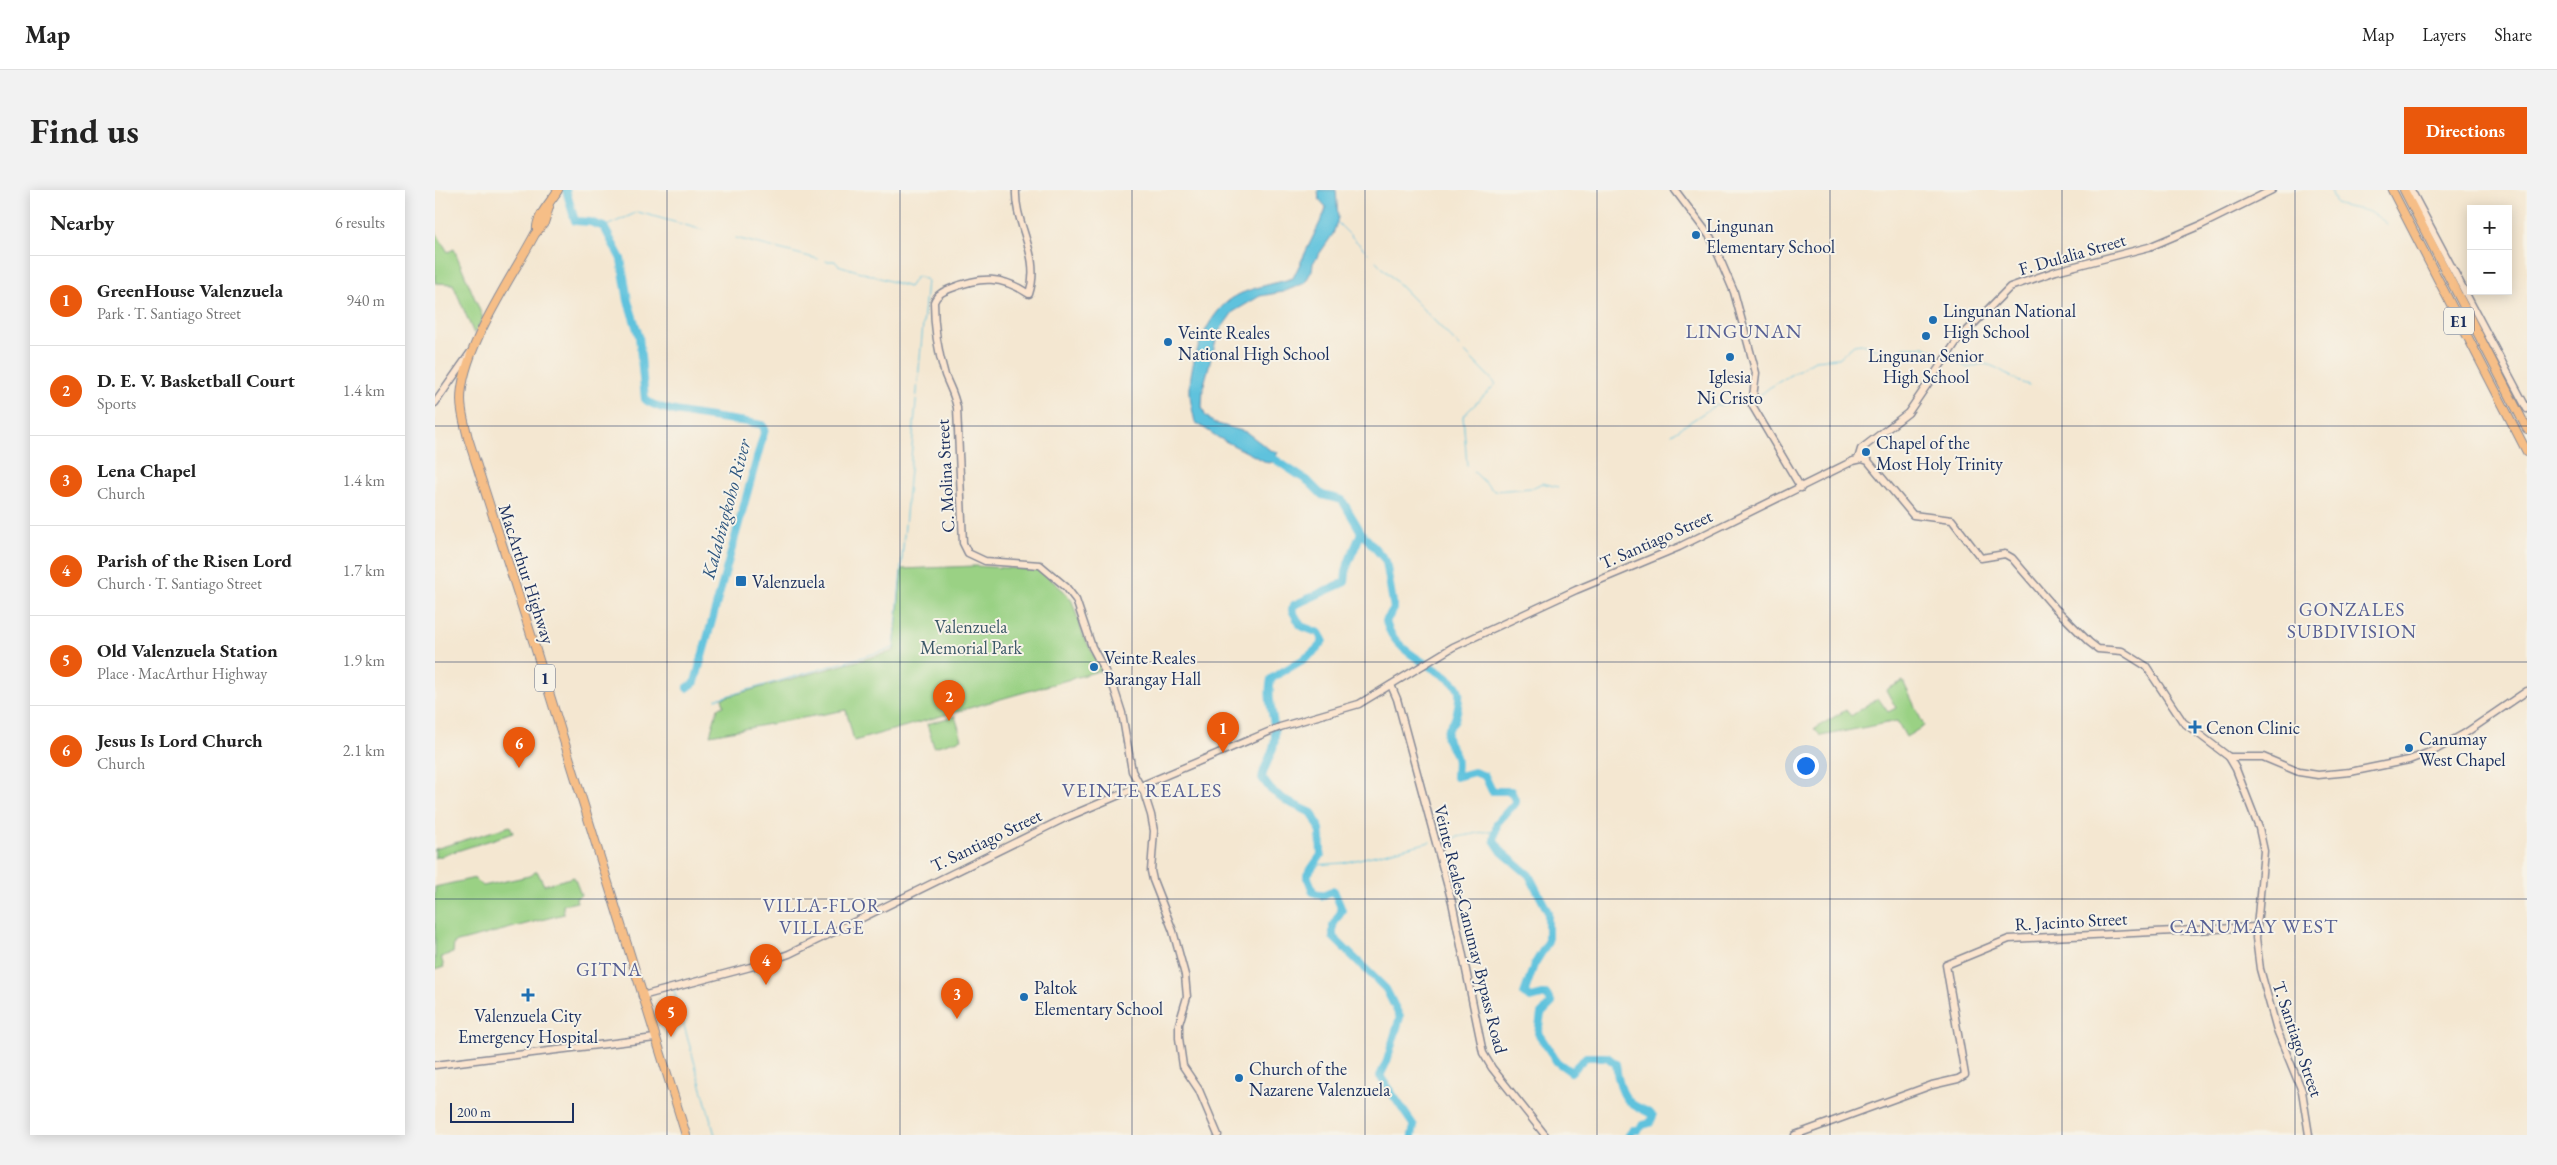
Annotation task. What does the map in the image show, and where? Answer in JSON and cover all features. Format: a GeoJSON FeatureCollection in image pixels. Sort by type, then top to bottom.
{"type":"FeatureCollection","features":[{"type":"Feature","properties":{"kind":"highway","name":"MacArthur Highway"},"geometry":{"type":"LineString","coordinates":[[558,190],[549,206],[539,218],[537,231],[474,348],[466,372],[461,401],[468,438],[538,655],[686,1135]]}},
{"type":"Feature","properties":{"kind":"highway","name":"E1"},"geometry":{"type":"LineString","coordinates":[[2392,190],[2527,452]]}},
{"type":"Feature","properties":{"kind":"highway","name":"E1"},"geometry":{"type":"LineString","coordinates":[[2404,190],[2527,429]]}},
{"type":"Feature","properties":{"kind":"street","name":"C. Molina Street"},"geometry":{"type":"LineString","coordinates":[[1016,190],[1017,205],[1029,244],[1032,269],[1029,294],[994,280],[978,279],[945,291],[937,296],[934,302],[935,324],[945,375],[955,393],[957,408],[963,543],[968,553],[985,561],[1040,565],[1072,593],[1092,647],[1118,697],[1130,765],[1140,786]]}},
{"type":"Feature","properties":{"kind":"street"},"geometry":{"type":"LineString","coordinates":[[1675,190],[1711,238],[1734,292],[1756,373],[1753,405],[1801,488]]}},
{"type":"Feature","properties":{"kind":"street","name":"F. Dulalia Street"},"geometry":{"type":"LineString","coordinates":[[1858,459],[1861,449],[1908,413],[1957,341],[2010,287],[2055,272],[2149,247],[2201,225],[2272,190]]}},
{"type":"Feature","properties":{"kind":"street"},"geometry":{"type":"LineString","coordinates":[[2411,190],[2527,409]]}},
{"type":"Feature","properties":{"kind":"street"},"geometry":{"type":"LineString","coordinates":[[435,403],[474,348]]}},
{"type":"Feature","properties":{"kind":"street"},"geometry":{"type":"LineString","coordinates":[[455,373],[466,372]]}},
{"type":"Feature","properties":{"kind":"street","name":"T. Santiago Street"},"geometry":{"type":"LineString","coordinates":[[642,996],[758,965],[787,955],[1065,818],[1280,727],[1346,708],[1391,685],[1458,644],[1679,547],[1858,459],[1868,461],[1913,515],[1952,520],[1981,558],[2005,554],[2012,558],[2059,613],[2089,642],[2098,648],[2122,651],[2146,666],[2183,722],[2229,757],[2254,814],[2263,842],[2263,870],[2257,927],[2257,949],[2263,982],[2277,1030],[2302,1091],[2309,1135]]}},
{"type":"Feature","properties":{"kind":"street","name":"Veinte Reales-Canumay Bypass Road"},"geometry":{"type":"LineString","coordinates":[[1391,685],[1397,699],[1452,902],[1483,1053],[1492,1068],[1545,1135]]}},
{"type":"Feature","properties":{"kind":"street"},"geometry":{"type":"LineString","coordinates":[[2229,757],[2263,757],[2299,772],[2318,775],[2350,772],[2409,760],[2435,750],[2471,730],[2527,691]]}},
{"type":"Feature","properties":{"kind":"street"},"geometry":{"type":"LineString","coordinates":[[1140,786],[1147,801],[1154,831],[1151,871],[1153,880],[1173,931],[1185,979],[1187,997],[1179,1024],[1183,1066],[1199,1090],[1218,1135]]}},
{"type":"Feature","properties":{"kind":"street","name":"R. Jacinto Street"},"geometry":{"type":"LineString","coordinates":[[1795,1135],[1932,1085],[1959,1079],[1965,1074],[1946,965],[2009,939],[2257,927]]}},
{"type":"Feature","properties":{"kind":"street"},"geometry":{"type":"LineString","coordinates":[[435,1066],[655,1038]]}},
{"type":"Feature","properties":{"kind":"green space"},"geometry":{"type":"Polygon","coordinates":[[[435,231],[448,252],[454,249],[483,318],[474,334],[453,284],[435,283],[435,231]]]}},
{"type":"Feature","properties":{"kind":"green space","name":"Valenzuela Memorial Park"},"geometry":{"type":"Polygon","coordinates":[[[975,566],[1040,570],[1064,591],[1072,601],[1084,637],[1102,670],[854,741],[846,710],[710,735],[718,708],[724,706],[722,698],[894,651],[902,569],[975,566]]]}},
{"type":"Feature","properties":{"kind":"green space"},"geometry":{"type":"Polygon","coordinates":[[[1903,681],[1924,726],[1906,737],[1897,721],[1821,736],[1814,729],[1846,710],[1851,716],[1878,698],[1888,712],[1896,708],[1886,690],[1903,681]]]}},
{"type":"Feature","properties":{"kind":"green space"},"geometry":{"type":"Polygon","coordinates":[[[955,716],[962,739],[934,747],[927,724],[955,716]]]}},
{"type":"Feature","properties":{"kind":"green space"},"geometry":{"type":"Polygon","coordinates":[[[510,826],[513,833],[435,858],[435,849],[510,826]]]}},
{"type":"Feature","properties":{"kind":"green space"},"geometry":{"type":"Polygon","coordinates":[[[537,871],[544,885],[574,877],[581,895],[576,898],[577,902],[563,905],[564,914],[454,943],[453,953],[441,957],[444,967],[435,970],[435,887],[475,878],[483,886],[529,876],[537,871]]]}},
{"type":"Feature","properties":{"kind":"water"},"geometry":{"type":"Polygon","coordinates":[[[1318,190],[1336,190],[1338,218],[1333,234],[1313,263],[1312,270],[1305,283],[1283,292],[1260,296],[1233,312],[1218,333],[1203,388],[1202,407],[1205,415],[1214,423],[1246,432],[1270,450],[1278,452],[1273,462],[1268,463],[1219,438],[1195,422],[1190,396],[1190,380],[1201,339],[1224,304],[1248,291],[1293,278],[1325,212],[1326,207],[1319,199],[1318,190]]]}},
{"type":"Feature","properties":{"kind":"waterway","name":"Kalabingkoho River"},"geometry":{"type":"LineString","coordinates":[[566,190],[575,221],[590,222],[604,227],[621,259],[628,301],[639,336],[645,399],[666,409],[762,425],[765,429],[695,682],[687,688]]}},
{"type":"Feature","properties":{"kind":"waterway"},"geometry":{"type":"LineString","coordinates":[[2331,190],[2336,204],[2368,211],[2387,224]]}},
{"type":"Feature","properties":{"kind":"waterway"},"geometry":{"type":"LineString","coordinates":[[604,227],[638,212],[703,230]]}},
{"type":"Feature","properties":{"kind":"waterway"},"geometry":{"type":"LineString","coordinates":[[1337,222],[1368,253]]}},
{"type":"Feature","properties":{"kind":"waterway"},"geometry":{"type":"LineString","coordinates":[[736,238],[818,259]]}},
{"type":"Feature","properties":{"kind":"waterway"},"geometry":{"type":"LineString","coordinates":[[716,699],[894,648],[927,280],[917,276],[909,287],[838,265],[835,261],[826,261]]}},
{"type":"Feature","properties":{"kind":"waterway"},"geometry":{"type":"LineString","coordinates":[[1376,261],[1459,346]]}},
{"type":"Feature","properties":{"kind":"waterway"},"geometry":{"type":"LineString","coordinates":[[1755,399],[1769,388],[1815,360],[1839,358],[1854,345],[1861,344],[1892,353],[1898,353],[1904,347],[1924,347],[1939,354]]}},
{"type":"Feature","properties":{"kind":"waterway"},"geometry":{"type":"LineString","coordinates":[[1464,351],[1496,384],[1463,416],[1467,465]]}},
{"type":"Feature","properties":{"kind":"waterway"},"geometry":{"type":"LineString","coordinates":[[1949,359],[1968,368],[1982,364],[1990,365],[2029,385]]}},
{"type":"Feature","properties":{"kind":"waterway"},"geometry":{"type":"LineString","coordinates":[[1672,434],[1714,406],[1746,400]]}},
{"type":"Feature","properties":{"kind":"waterway"},"geometry":{"type":"LineString","coordinates":[[1267,454],[1309,482],[1322,495],[1342,500],[1361,532],[1386,561],[1394,609],[1386,621],[1391,634],[1412,655],[1455,684],[1459,692],[1458,708],[1446,736],[1457,759],[1456,777],[1474,772],[1485,776],[1492,791],[1511,791],[1516,802],[1497,823],[1494,840],[1502,852],[1529,875],[1548,912],[1548,942],[1534,965],[1524,994],[1531,998],[1546,994],[1552,1003],[1541,1014],[1538,1033],[1557,1062],[1571,1072],[1586,1057],[1607,1057],[1616,1064],[1622,1091],[1628,1101],[1653,1116],[1650,1123],[1643,1125],[1638,1130],[1633,1130],[1629,1135]]}},
{"type":"Feature","properties":{"kind":"waterway"},"geometry":{"type":"LineString","coordinates":[[1473,471],[1494,491],[1532,488],[1542,483],[1558,487]]}},
{"type":"Feature","properties":{"kind":"waterway"},"geometry":{"type":"LineString","coordinates":[[1361,532],[1349,561],[1345,582],[1294,605],[1292,610],[1301,626],[1319,633],[1323,640],[1320,646],[1308,656],[1271,679],[1270,702],[1275,729],[1275,742],[1262,778],[1271,790],[1288,802],[1312,813],[1320,829],[1321,855],[1307,875],[1313,892],[1323,896],[1334,891],[1342,910],[1333,925],[1333,937],[1386,989],[1400,1017],[1387,1061],[1380,1076],[1414,1126],[1412,1135]]}},
{"type":"Feature","properties":{"kind":"waterway"},"geometry":{"type":"LineString","coordinates":[[1442,840],[1494,830]]}},
{"type":"Feature","properties":{"kind":"waterway"},"geometry":{"type":"LineString","coordinates":[[1314,865],[1343,863],[1430,842]]}},
{"type":"Feature","properties":{"kind":"waterway"},"geometry":{"type":"LineString","coordinates":[[674,990],[715,1135]]}},
{"type":"Feature","properties":{"kind":"place","name":"Lingunan Elementary School"},"geometry":{"type":"Point","coordinates":[1696,235]}},
{"type":"Feature","properties":{"kind":"place","name":"Lingunan National High School"},"geometry":{"type":"Point","coordinates":[1933,320]}},
{"type":"Feature","properties":{"kind":"place","name":"Lingunan Senior High School"},"geometry":{"type":"Point","coordinates":[1926,336]}},
{"type":"Feature","properties":{"kind":"place","name":"Veinte Reales National High School"},"geometry":{"type":"Point","coordinates":[1168,342]}},
{"type":"Feature","properties":{"kind":"place","name":"Iglesia Ni Cristo"},"geometry":{"type":"Point","coordinates":[1730,357]}},
{"type":"Feature","properties":{"kind":"place","name":"Chapel of the Most Holy Trinity"},"geometry":{"type":"Point","coordinates":[1866,452]}},
{"type":"Feature","properties":{"kind":"place","name":"Valenzuela"},"geometry":{"type":"Point","coordinates":[741,581]}},
{"type":"Feature","properties":{"kind":"place","name":"Veinte Reales Barangay Hall"},"geometry":{"type":"Point","coordinates":[1094,667]}},
{"type":"Feature","properties":{"kind":"place","name":"D. E. V. Basketball Court"},"geometry":{"type":"Point","coordinates":[949,721]}},
{"type":"Feature","properties":{"kind":"place","name":"Cenon Clinic"},"geometry":{"type":"Point","coordinates":[2195,727]}},
{"type":"Feature","properties":{"kind":"place","name":"Canumay West Chapel"},"geometry":{"type":"Point","coordinates":[2409,748]}},
{"type":"Feature","properties":{"kind":"place","name":"GreenHouse Valenzuela"},"geometry":{"type":"Point","coordinates":[1223,753]}},
{"type":"Feature","properties":{"kind":"place","name":"Jesus Is Lord Church"},"geometry":{"type":"Point","coordinates":[519,768]}},
{"type":"Feature","properties":{"kind":"place","name":"Parish of the Risen Lord"},"geometry":{"type":"Point","coordinates":[766,985]}},
{"type":"Feature","properties":{"kind":"place","name":"Valenzuela City Emergency Hospital"},"geometry":{"type":"Point","coordinates":[528,995]}},
{"type":"Feature","properties":{"kind":"place","name":"Paltok Elementary School"},"geometry":{"type":"Point","coordinates":[1024,997]}},
{"type":"Feature","properties":{"kind":"place","name":"Lena Chapel"},"geometry":{"type":"Point","coordinates":[957,1019]}},
{"type":"Feature","properties":{"kind":"place","name":"Old Valenzuela Station"},"geometry":{"type":"Point","coordinates":[671,1037]}},
{"type":"Feature","properties":{"kind":"place","name":"Church of the Nazarene Valenzuela"},"geometry":{"type":"Point","coordinates":[1239,1078]}},
{"type":"Feature","properties":{"kind":"district","name":"LINGUNAN"},"geometry":{"type":"Point","coordinates":[1744,331]}},
{"type":"Feature","properties":{"kind":"district","name":"GONZALES SUBDIVISION"},"geometry":{"type":"Point","coordinates":[2352,620]}},
{"type":"Feature","properties":{"kind":"district","name":"VEINTE REALES"},"geometry":{"type":"Point","coordinates":[1142,790]}},
{"type":"Feature","properties":{"kind":"district","name":"VILLA-FLOR VILLAGE"},"geometry":{"type":"Point","coordinates":[822,916]}},
{"type":"Feature","properties":{"kind":"district","name":"CANUMAY WEST"},"geometry":{"type":"Point","coordinates":[2254,926]}},
{"type":"Feature","properties":{"kind":"district","name":"GITNA"},"geometry":{"type":"Point","coordinates":[609,969]}}]}
